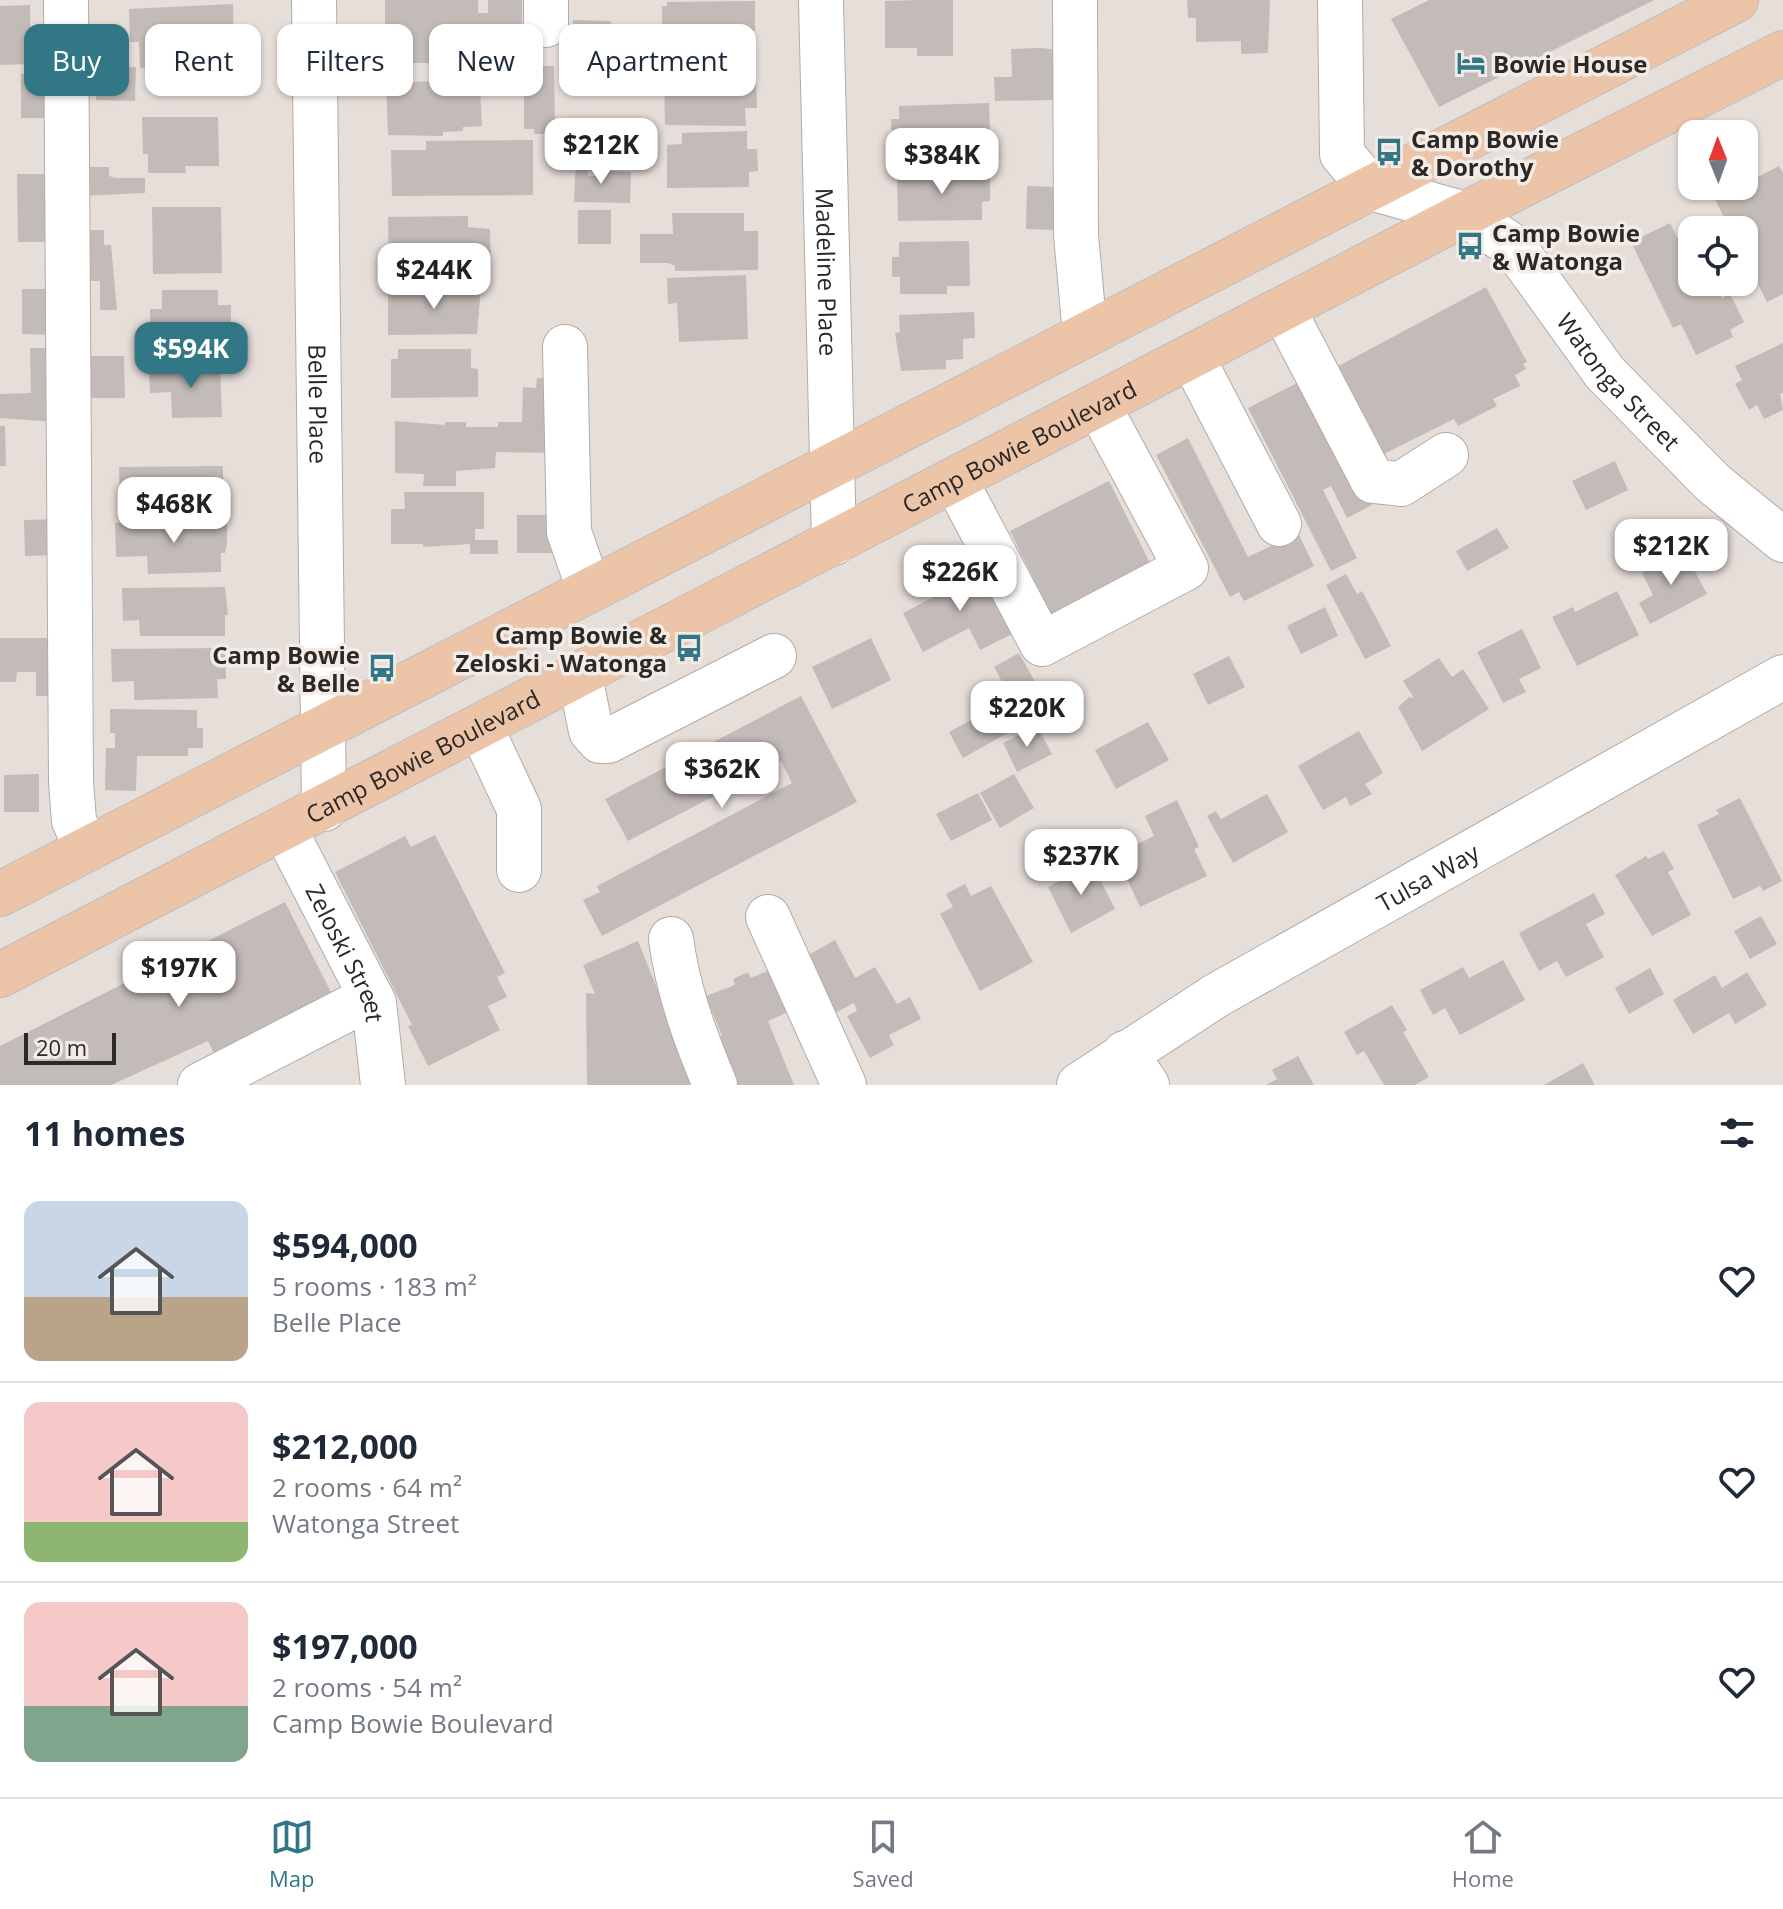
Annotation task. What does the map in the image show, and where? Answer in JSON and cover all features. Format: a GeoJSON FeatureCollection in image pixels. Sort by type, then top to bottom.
{"type":"FeatureCollection","features":[{"type":"Feature","properties":{"kind":"main road"},"geometry":{"type":"LineString","coordinates":[[0,894],[1736,0]]}},
{"type":"Feature","properties":{"kind":"main road","name":"Camp Bowie Boulevard"},"geometry":{"type":"LineString","coordinates":[[0,975],[285,830],[1465,214],[1783,53]]}},
{"type":"Feature","properties":{"kind":"street"},"geometry":{"type":"LineString","coordinates":[[66,0],[71,782],[74,821],[87,849]]}},
{"type":"Feature","properties":{"kind":"street","name":"Belle Place"},"geometry":{"type":"LineString","coordinates":[[314,0],[324,809]]}},
{"type":"Feature","properties":{"kind":"street","name":"Madeline Place"},"geometry":{"type":"LineString","coordinates":[[821,0],[834,543]]}},
{"type":"Feature","properties":{"kind":"street"},"geometry":{"type":"LineString","coordinates":[[1075,0],[1076,235],[1085,334]]}},
{"type":"Feature","properties":{"kind":"street"},"geometry":{"type":"LineString","coordinates":[[1340,0],[1342,154],[1371,188]]}},
{"type":"Feature","properties":{"kind":"street","name":"Watonga Street"},"geometry":{"type":"LineString","coordinates":[[1371,188],[1465,214],[1514,247],[1605,373],[1713,483],[1783,540]]}},
{"type":"Feature","properties":{"kind":"street"},"geometry":{"type":"LineString","coordinates":[[1283,309],[1373,481],[1401,484],[1446,455]]}},
{"type":"Feature","properties":{"kind":"street"},"geometry":{"type":"LineString","coordinates":[[565,347],[569,532],[589,589]]}},
{"type":"Feature","properties":{"kind":"street"},"geometry":{"type":"LineString","coordinates":[[1192,357],[1279,524]]}},
{"type":"Feature","properties":{"kind":"street"},"geometry":{"type":"LineString","coordinates":[[955,480],[1042,644],[1186,568],[1098,405]]}},
{"type":"Feature","properties":{"kind":"street"},"geometry":{"type":"LineString","coordinates":[[580,676],[591,731],[600,741],[608,741],[774,656]]}},
{"type":"Feature","properties":{"kind":"street","name":"Tulsa Way"},"geometry":{"type":"LineString","coordinates":[[1079,1085],[1136,1069],[1217,995],[1783,677]]}},
{"type":"Feature","properties":{"kind":"street"},"geometry":{"type":"LineString","coordinates":[[481,728],[519,809],[519,870]]}},
{"type":"Feature","properties":{"kind":"street","name":"Zeloski Street"},"geometry":{"type":"LineString","coordinates":[[285,830],[371,997],[382,1047],[383,1085]]}},
{"type":"Feature","properties":{"kind":"street"},"geometry":{"type":"LineString","coordinates":[[768,917],[844,1085]]}},
{"type":"Feature","properties":{"kind":"street"},"geometry":{"type":"LineString","coordinates":[[671,939],[676,977],[689,1022],[715,1085]]}},
{"type":"Feature","properties":{"kind":"street"},"geometry":{"type":"LineString","coordinates":[[200,1085],[371,997]]}},
{"type":"Feature","properties":{"kind":"building"},"geometry":{"type":"Polygon","coordinates":[[[385,0],[478,0],[478,13],[488,13],[488,0],[522,0],[522,24],[429,24],[429,63],[413,63],[413,24],[385,24],[385,0]]]}},
{"type":"Feature","properties":{"kind":"building"},"geometry":{"type":"Polygon","coordinates":[[[953,0],[953,56],[917,56],[917,48],[885,48],[885,1],[953,0]]]}},
{"type":"Feature","properties":{"kind":"building"},"geometry":{"type":"Polygon","coordinates":[[[1187,0],[1270,0],[1268,53],[1241,54],[1241,41],[1196,42],[1196,18],[1188,18],[1187,0]]]}},
{"type":"Feature","properties":{"kind":"building","name":"Bowie House"},"geometry":{"type":"Polygon","coordinates":[[[1429,0],[1654,0],[1439,107],[1391,19],[1429,0]]]}},
{"type":"Feature","properties":{"kind":"building"},"geometry":{"type":"Polygon","coordinates":[[[755,1],[755,24],[662,24],[662,6],[667,6],[667,2],[755,1]]]}},
{"type":"Feature","properties":{"kind":"building"},"geometry":{"type":"Polygon","coordinates":[[[233,4],[233,24],[145,24],[145,68],[140,68],[139,42],[130,42],[129,9],[233,4]]]}},
{"type":"Feature","properties":{"kind":"building"},"geometry":{"type":"Polygon","coordinates":[[[30,5],[30,24],[24,24],[24,64],[0,65],[0,6],[30,5]]]}},
{"type":"Feature","properties":{"kind":"building"},"geometry":{"type":"Polygon","coordinates":[[[573,20],[611,21],[611,24],[573,24],[573,20]]]}},
{"type":"Feature","properties":{"kind":"building"},"geometry":{"type":"Polygon","coordinates":[[[1011,49],[1059,50],[1054,100],[995,101],[994,77],[1012,77],[1011,49]]]}},
{"type":"Feature","properties":{"kind":"building"},"geometry":{"type":"Polygon","coordinates":[[[543,66],[554,66],[555,134],[534,134],[534,129],[524,129],[524,96],[543,96],[543,66]]]}},
{"type":"Feature","properties":{"kind":"building"},"geometry":{"type":"Polygon","coordinates":[[[129,67],[136,67],[135,101],[96,100],[96,96],[129,96],[129,67]]]}},
{"type":"Feature","properties":{"kind":"building"},"geometry":{"type":"Polygon","coordinates":[[[21,74],[24,74],[24,96],[54,96],[55,118],[21,118],[21,74]]]}},
{"type":"Feature","properties":{"kind":"building"},"geometry":{"type":"Polygon","coordinates":[[[756,78],[757,108],[745,108],[746,126],[665,125],[664,96],[756,96],[756,78]]]}},
{"type":"Feature","properties":{"kind":"building"},"geometry":{"type":"Polygon","coordinates":[[[429,81],[429,96],[480,96],[482,126],[443,132],[443,136],[388,135],[386,96],[413,96],[413,82],[429,81]]]}},
{"type":"Feature","properties":{"kind":"building"},"geometry":{"type":"Polygon","coordinates":[[[989,103],[990,130],[982,130],[983,148],[907,150],[907,146],[892,146],[891,119],[899,119],[899,106],[989,103]]]}},
{"type":"Feature","properties":{"kind":"building"},"geometry":{"type":"Polygon","coordinates":[[[142,117],[218,117],[219,166],[185,166],[186,173],[148,173],[148,154],[143,154],[142,117]]]}},
{"type":"Feature","properties":{"kind":"building"},"geometry":{"type":"Polygon","coordinates":[[[747,131],[747,149],[757,149],[758,171],[749,172],[749,187],[667,188],[667,145],[682,144],[682,133],[747,131]]]}},
{"type":"Feature","properties":{"kind":"building"},"geometry":{"type":"Polygon","coordinates":[[[533,140],[533,195],[392,196],[391,150],[426,150],[426,141],[533,140]]]}},
{"type":"Feature","properties":{"kind":"building"},"geometry":{"type":"Polygon","coordinates":[[[576,159],[588,160],[588,176],[599,176],[599,171],[631,172],[630,203],[574,202],[576,159]]]}},
{"type":"Feature","properties":{"kind":"building"},"geometry":{"type":"Polygon","coordinates":[[[1779,166],[1783,173],[1783,294],[1767,302],[1758,284],[1758,216],[1723,216],[1715,200],[1758,200],[1758,177],[1779,166]]]}},
{"type":"Feature","properties":{"kind":"building"},"geometry":{"type":"Polygon","coordinates":[[[82,167],[109,167],[109,176],[116,178],[145,178],[145,193],[81,196],[82,167]]]}},
{"type":"Feature","properties":{"kind":"building"},"geometry":{"type":"Polygon","coordinates":[[[990,172],[990,201],[982,202],[982,220],[898,221],[897,173],[990,172]]]}},
{"type":"Feature","properties":{"kind":"building"},"geometry":{"type":"Polygon","coordinates":[[[17,174],[57,174],[57,242],[18,242],[17,174]]]}},
{"type":"Feature","properties":{"kind":"building"},"geometry":{"type":"Polygon","coordinates":[[[1027,186],[1057,187],[1057,230],[1026,229],[1027,186]]]}},
{"type":"Feature","properties":{"kind":"building"},"geometry":{"type":"Polygon","coordinates":[[[152,207],[221,207],[222,273],[153,274],[152,207]]]}},
{"type":"Feature","properties":{"kind":"building"},"geometry":{"type":"Polygon","coordinates":[[[578,210],[611,210],[611,244],[578,244],[578,210]]]}},
{"type":"Feature","properties":{"kind":"building"},"geometry":{"type":"Polygon","coordinates":[[[672,213],[744,213],[744,231],[758,231],[758,270],[675,271],[675,266],[668,263],[640,263],[640,234],[673,234],[672,213]]]}},
{"type":"Feature","properties":{"kind":"building"},"geometry":{"type":"Polygon","coordinates":[[[468,216],[468,227],[490,229],[491,264],[483,265],[483,274],[389,275],[388,217],[468,216]]]}},
{"type":"Feature","properties":{"kind":"building"},"geometry":{"type":"Polygon","coordinates":[[[1670,223],[1678,239],[1678,296],[1731,296],[1744,322],[1730,330],[1733,337],[1696,355],[1681,324],[1673,328],[1631,242],[1670,223]]]}},
{"type":"Feature","properties":{"kind":"building"},"geometry":{"type":"Polygon","coordinates":[[[78,230],[104,230],[104,245],[111,245],[117,310],[100,310],[100,281],[79,281],[78,230]]]}},
{"type":"Feature","properties":{"kind":"building"},"geometry":{"type":"Polygon","coordinates":[[[969,241],[970,286],[947,286],[947,294],[900,294],[900,277],[892,277],[892,257],[899,257],[899,242],[969,241]]]}},
{"type":"Feature","properties":{"kind":"building"},"geometry":{"type":"Polygon","coordinates":[[[746,275],[748,339],[679,342],[677,303],[668,304],[667,278],[746,275]]]}},
{"type":"Feature","properties":{"kind":"building"},"geometry":{"type":"Polygon","coordinates":[[[1486,287],[1527,362],[1523,364],[1526,369],[1515,375],[1520,386],[1493,399],[1497,406],[1458,426],[1454,419],[1378,457],[1333,369],[1486,287]]]}},
{"type":"Feature","properties":{"kind":"building"},"geometry":{"type":"Polygon","coordinates":[[[481,288],[477,334],[388,335],[388,289],[481,288]]]}},
{"type":"Feature","properties":{"kind":"building"},"geometry":{"type":"Polygon","coordinates":[[[22,289],[54,289],[54,335],[22,334],[22,289]]]}},
{"type":"Feature","properties":{"kind":"building"},"geometry":{"type":"Polygon","coordinates":[[[162,290],[218,290],[218,305],[231,305],[231,340],[174,344],[173,339],[150,339],[150,309],[162,309],[162,290]]]}},
{"type":"Feature","properties":{"kind":"building"},"geometry":{"type":"Polygon","coordinates":[[[974,312],[975,338],[963,339],[963,359],[946,360],[946,369],[901,371],[895,333],[900,332],[899,315],[974,312]]]}},
{"type":"Feature","properties":{"kind":"building"},"geometry":{"type":"Polygon","coordinates":[[[1783,343],[1783,393],[1780,394],[1783,410],[1764,419],[1757,405],[1749,410],[1735,384],[1742,380],[1735,366],[1783,343]]]}},
{"type":"Feature","properties":{"kind":"building"},"geometry":{"type":"Polygon","coordinates":[[[30,348],[56,348],[56,422],[0,418],[0,394],[31,393],[30,348]]]}},
{"type":"Feature","properties":{"kind":"building"},"geometry":{"type":"Polygon","coordinates":[[[398,349],[471,349],[471,368],[478,369],[478,397],[391,398],[391,359],[398,359],[398,349]]]}},
{"type":"Feature","properties":{"kind":"building"},"geometry":{"type":"Polygon","coordinates":[[[91,356],[124,356],[125,398],[91,398],[91,356]]]}},
{"type":"Feature","properties":{"kind":"building"},"geometry":{"type":"Polygon","coordinates":[[[220,364],[222,417],[172,418],[171,392],[150,393],[149,371],[220,364]]]}},
{"type":"Feature","properties":{"kind":"building"},"geometry":{"type":"Polygon","coordinates":[[[537,378],[557,379],[556,453],[496,452],[495,468],[456,471],[456,486],[423,486],[424,474],[395,473],[395,421],[445,425],[445,422],[466,422],[466,427],[498,427],[498,422],[522,422],[523,387],[536,388],[537,378]]]}},
{"type":"Feature","properties":{"kind":"building"},"geometry":{"type":"Polygon","coordinates":[[[1307,378],[1372,505],[1347,518],[1331,486],[1323,490],[1357,558],[1331,571],[1248,408],[1307,378]]]}},
{"type":"Feature","properties":{"kind":"building"},"geometry":{"type":"Polygon","coordinates":[[[0,426],[5,426],[6,466],[0,466],[0,426]]]}},
{"type":"Feature","properties":{"kind":"building"},"geometry":{"type":"Polygon","coordinates":[[[1188,438],[1248,557],[1298,533],[1314,566],[1244,601],[1239,592],[1230,597],[1156,455],[1188,438]]]}},
{"type":"Feature","properties":{"kind":"building"},"geometry":{"type":"Polygon","coordinates":[[[1615,461],[1628,490],[1586,510],[1572,481],[1615,461]]]}},
{"type":"Feature","properties":{"kind":"building"},"geometry":{"type":"Polygon","coordinates":[[[223,466],[223,510],[149,511],[149,498],[120,498],[119,467],[223,466]]]}},
{"type":"Feature","properties":{"kind":"building"},"geometry":{"type":"Polygon","coordinates":[[[1109,481],[1150,563],[1051,614],[1010,531],[1109,481]]]}},
{"type":"Feature","properties":{"kind":"building"},"geometry":{"type":"Polygon","coordinates":[[[404,492],[484,492],[484,529],[475,529],[475,540],[498,540],[498,554],[470,554],[470,544],[423,547],[423,544],[391,544],[391,509],[405,509],[404,492]]]}},
{"type":"Feature","properties":{"kind":"building"},"geometry":{"type":"Polygon","coordinates":[[[517,515],[555,515],[555,553],[517,553],[517,515]]]}},
{"type":"Feature","properties":{"kind":"building"},"geometry":{"type":"Polygon","coordinates":[[[56,519],[57,555],[25,556],[24,520],[56,519]]]}},
{"type":"Feature","properties":{"kind":"building"},"geometry":{"type":"Polygon","coordinates":[[[227,521],[227,544],[225,553],[221,553],[221,572],[148,574],[147,556],[116,557],[115,523],[227,521]]]}},
{"type":"Feature","properties":{"kind":"building"},"geometry":{"type":"Polygon","coordinates":[[[1497,528],[1509,548],[1467,571],[1456,551],[1497,528]]]}},
{"type":"Feature","properties":{"kind":"building"},"geometry":{"type":"Polygon","coordinates":[[[1684,551],[1707,594],[1650,624],[1639,603],[1653,595],[1642,573],[1684,551]]]}},
{"type":"Feature","properties":{"kind":"building"},"geometry":{"type":"Polygon","coordinates":[[[978,565],[1014,633],[980,650],[969,628],[923,652],[903,613],[951,588],[947,581],[978,565]]]}},
{"type":"Feature","properties":{"kind":"building"},"geometry":{"type":"Polygon","coordinates":[[[1346,574],[1357,594],[1362,591],[1391,646],[1365,659],[1326,585],[1346,574]]]}},
{"type":"Feature","properties":{"kind":"building"},"geometry":{"type":"Polygon","coordinates":[[[225,587],[228,615],[225,615],[225,636],[140,636],[139,620],[123,621],[122,588],[225,587]]]}},
{"type":"Feature","properties":{"kind":"building"},"geometry":{"type":"Polygon","coordinates":[[[1617,591],[1639,635],[1577,666],[1552,617],[1573,607],[1575,612],[1617,591]]]}},
{"type":"Feature","properties":{"kind":"building"},"geometry":{"type":"Polygon","coordinates":[[[1325,607],[1338,636],[1301,654],[1287,626],[1325,607]]]}},
{"type":"Feature","properties":{"kind":"building"},"geometry":{"type":"Polygon","coordinates":[[[1522,629],[1541,668],[1519,679],[1526,692],[1503,703],[1477,652],[1522,629]]]}},
{"type":"Feature","properties":{"kind":"building"},"geometry":{"type":"Polygon","coordinates":[[[0,638],[51,638],[59,696],[36,696],[36,672],[17,672],[16,682],[0,682],[0,638]]]}},
{"type":"Feature","properties":{"kind":"building"},"geometry":{"type":"Polygon","coordinates":[[[871,638],[891,680],[832,709],[812,667],[871,638]]]}},
{"type":"Feature","properties":{"kind":"building"},"geometry":{"type":"Polygon","coordinates":[[[225,648],[226,679],[217,679],[218,698],[134,700],[134,681],[112,682],[111,649],[225,648]]]}},
{"type":"Feature","properties":{"kind":"building"},"geometry":{"type":"Polygon","coordinates":[[[1019,653],[1050,709],[963,758],[949,732],[1011,698],[994,667],[1019,653]]]}},
{"type":"Feature","properties":{"kind":"building"},"geometry":{"type":"Polygon","coordinates":[[[1229,656],[1245,687],[1208,705],[1193,674],[1229,656]]]}},
{"type":"Feature","properties":{"kind":"building"},"geometry":{"type":"Polygon","coordinates":[[[1439,658],[1452,677],[1463,669],[1489,709],[1422,751],[1398,707],[1409,697],[1414,698],[1403,681],[1439,658]]]}},
{"type":"Feature","properties":{"kind":"building"},"geometry":{"type":"Polygon","coordinates":[[[801,696],[857,802],[602,936],[583,900],[600,892],[597,886],[792,783],[781,761],[628,841],[605,799],[801,696]]]}},
{"type":"Feature","properties":{"kind":"building"},"geometry":{"type":"Polygon","coordinates":[[[110,709],[197,710],[197,728],[203,728],[203,748],[188,748],[188,756],[137,756],[136,791],[105,790],[106,748],[115,748],[115,733],[110,733],[110,709]]]}},
{"type":"Feature","properties":{"kind":"building"},"geometry":{"type":"Polygon","coordinates":[[[1148,722],[1169,760],[1116,789],[1095,750],[1148,722]]]}},
{"type":"Feature","properties":{"kind":"building"},"geometry":{"type":"Polygon","coordinates":[[[1037,726],[1052,754],[1017,772],[1003,743],[1037,726]]]}},
{"type":"Feature","properties":{"kind":"building"},"geometry":{"type":"Polygon","coordinates":[[[1359,731],[1383,773],[1365,784],[1372,794],[1350,806],[1346,797],[1323,810],[1298,766],[1359,731]]]}},
{"type":"Feature","properties":{"kind":"building"},"geometry":{"type":"Polygon","coordinates":[[[39,774],[39,812],[4,812],[4,775],[39,774]]]}},
{"type":"Feature","properties":{"kind":"building"},"geometry":{"type":"Polygon","coordinates":[[[1014,774],[1034,808],[1000,828],[980,793],[1014,774]]]}},
{"type":"Feature","properties":{"kind":"building"},"geometry":{"type":"Polygon","coordinates":[[[978,793],[992,820],[951,841],[936,814],[978,793]]]}},
{"type":"Feature","properties":{"kind":"building"},"geometry":{"type":"Polygon","coordinates":[[[1267,794],[1288,832],[1233,863],[1207,816],[1216,811],[1221,819],[1267,794]]]}},
{"type":"Feature","properties":{"kind":"building"},"geometry":{"type":"Polygon","coordinates":[[[1740,798],[1782,881],[1763,891],[1760,886],[1733,899],[1697,825],[1719,814],[1716,810],[1740,798]]]}},
{"type":"Feature","properties":{"kind":"building"},"geometry":{"type":"Polygon","coordinates":[[[1177,800],[1199,847],[1194,849],[1207,876],[1140,907],[1116,855],[1154,836],[1145,816],[1177,800]]]}},
{"type":"Feature","properties":{"kind":"building"},"geometry":{"type":"Polygon","coordinates":[[[435,835],[505,973],[497,977],[507,997],[488,1006],[500,1030],[428,1066],[408,1026],[412,1025],[335,872],[405,836],[411,847],[435,835]]]}},
{"type":"Feature","properties":{"kind":"building"},"geometry":{"type":"Polygon","coordinates":[[[1664,851],[1674,869],[1668,872],[1691,915],[1652,936],[1615,875],[1646,856],[1648,859],[1664,851]]]}},
{"type":"Feature","properties":{"kind":"building"},"geometry":{"type":"Polygon","coordinates":[[[1091,862],[1115,909],[1071,933],[1048,887],[1062,880],[1059,873],[1077,864],[1079,869],[1091,862]]]}},
{"type":"Feature","properties":{"kind":"building"},"geometry":{"type":"Polygon","coordinates":[[[965,884],[971,896],[991,886],[1033,962],[980,991],[940,914],[953,907],[946,894],[965,884]]]}},
{"type":"Feature","properties":{"kind":"building"},"geometry":{"type":"Polygon","coordinates":[[[1594,893],[1605,914],[1586,924],[1604,957],[1566,977],[1557,961],[1539,971],[1519,933],[1594,893]]]}},
{"type":"Feature","properties":{"kind":"building"},"geometry":{"type":"Polygon","coordinates":[[[285,902],[336,1002],[218,1062],[208,1041],[111,1085],[0,1085],[0,1046],[285,902]]]}},
{"type":"Feature","properties":{"kind":"building"},"geometry":{"type":"Polygon","coordinates":[[[1761,916],[1777,944],[1750,959],[1734,931],[1761,916]]]}},
{"type":"Feature","properties":{"kind":"building"},"geometry":{"type":"Polygon","coordinates":[[[835,940],[855,978],[875,967],[897,1004],[910,997],[921,1019],[889,1035],[894,1045],[870,1058],[847,1016],[857,1011],[854,1003],[835,1013],[805,957],[835,940]]]}},
{"type":"Feature","properties":{"kind":"building"},"geometry":{"type":"Polygon","coordinates":[[[638,941],[696,1085],[587,1085],[586,993],[595,994],[583,965],[638,941]]]}},
{"type":"Feature","properties":{"kind":"building"},"geometry":{"type":"Polygon","coordinates":[[[1503,960],[1525,1000],[1460,1035],[1445,1008],[1433,1015],[1420,990],[1463,967],[1469,978],[1503,960]]]}},
{"type":"Feature","properties":{"kind":"building"},"geometry":{"type":"Polygon","coordinates":[[[780,966],[797,1008],[768,1021],[794,1085],[730,1085],[711,1041],[722,1036],[706,996],[735,985],[733,979],[748,972],[751,978],[780,966]]]}},
{"type":"Feature","properties":{"kind":"building"},"geometry":{"type":"Polygon","coordinates":[[[1650,968],[1664,994],[1629,1014],[1615,988],[1650,968]]]}},
{"type":"Feature","properties":{"kind":"building"},"geometry":{"type":"Polygon","coordinates":[[[1747,972],[1767,1005],[1735,1024],[1729,1013],[1693,1034],[1673,1000],[1715,975],[1722,988],[1747,972]]]}},
{"type":"Feature","properties":{"kind":"building"},"geometry":{"type":"Polygon","coordinates":[[[1392,1005],[1407,1030],[1403,1032],[1429,1077],[1415,1085],[1384,1085],[1364,1051],[1357,1055],[1344,1032],[1392,1005]]]}},
{"type":"Feature","properties":{"kind":"building"},"geometry":{"type":"Polygon","coordinates":[[[1298,1056],[1314,1085],[1266,1085],[1277,1079],[1272,1070],[1298,1056]]]}},
{"type":"Feature","properties":{"kind":"building"},"geometry":{"type":"Polygon","coordinates":[[[1583,1063],[1595,1085],[1544,1085],[1583,1063]]]}},
{"type":"Feature","properties":{"kind":"place","name":"Bowie House"},"geometry":{"type":"Point","coordinates":[1471,63]}},
{"type":"Feature","properties":{"kind":"place","name":"Camp Bowie & Dorothy"},"geometry":{"type":"Point","coordinates":[1389,152]}},
{"type":"Feature","properties":{"kind":"place","name":"Camp Bowie & Watonga"},"geometry":{"type":"Point","coordinates":[1470,246]}},
{"type":"Feature","properties":{"kind":"place","name":"Camp Bowie & Zeloski - Watonga"},"geometry":{"type":"Point","coordinates":[689,648]}},
{"type":"Feature","properties":{"kind":"place","name":"Camp Bowie & Belle"},"geometry":{"type":"Point","coordinates":[382,668]}}]}
